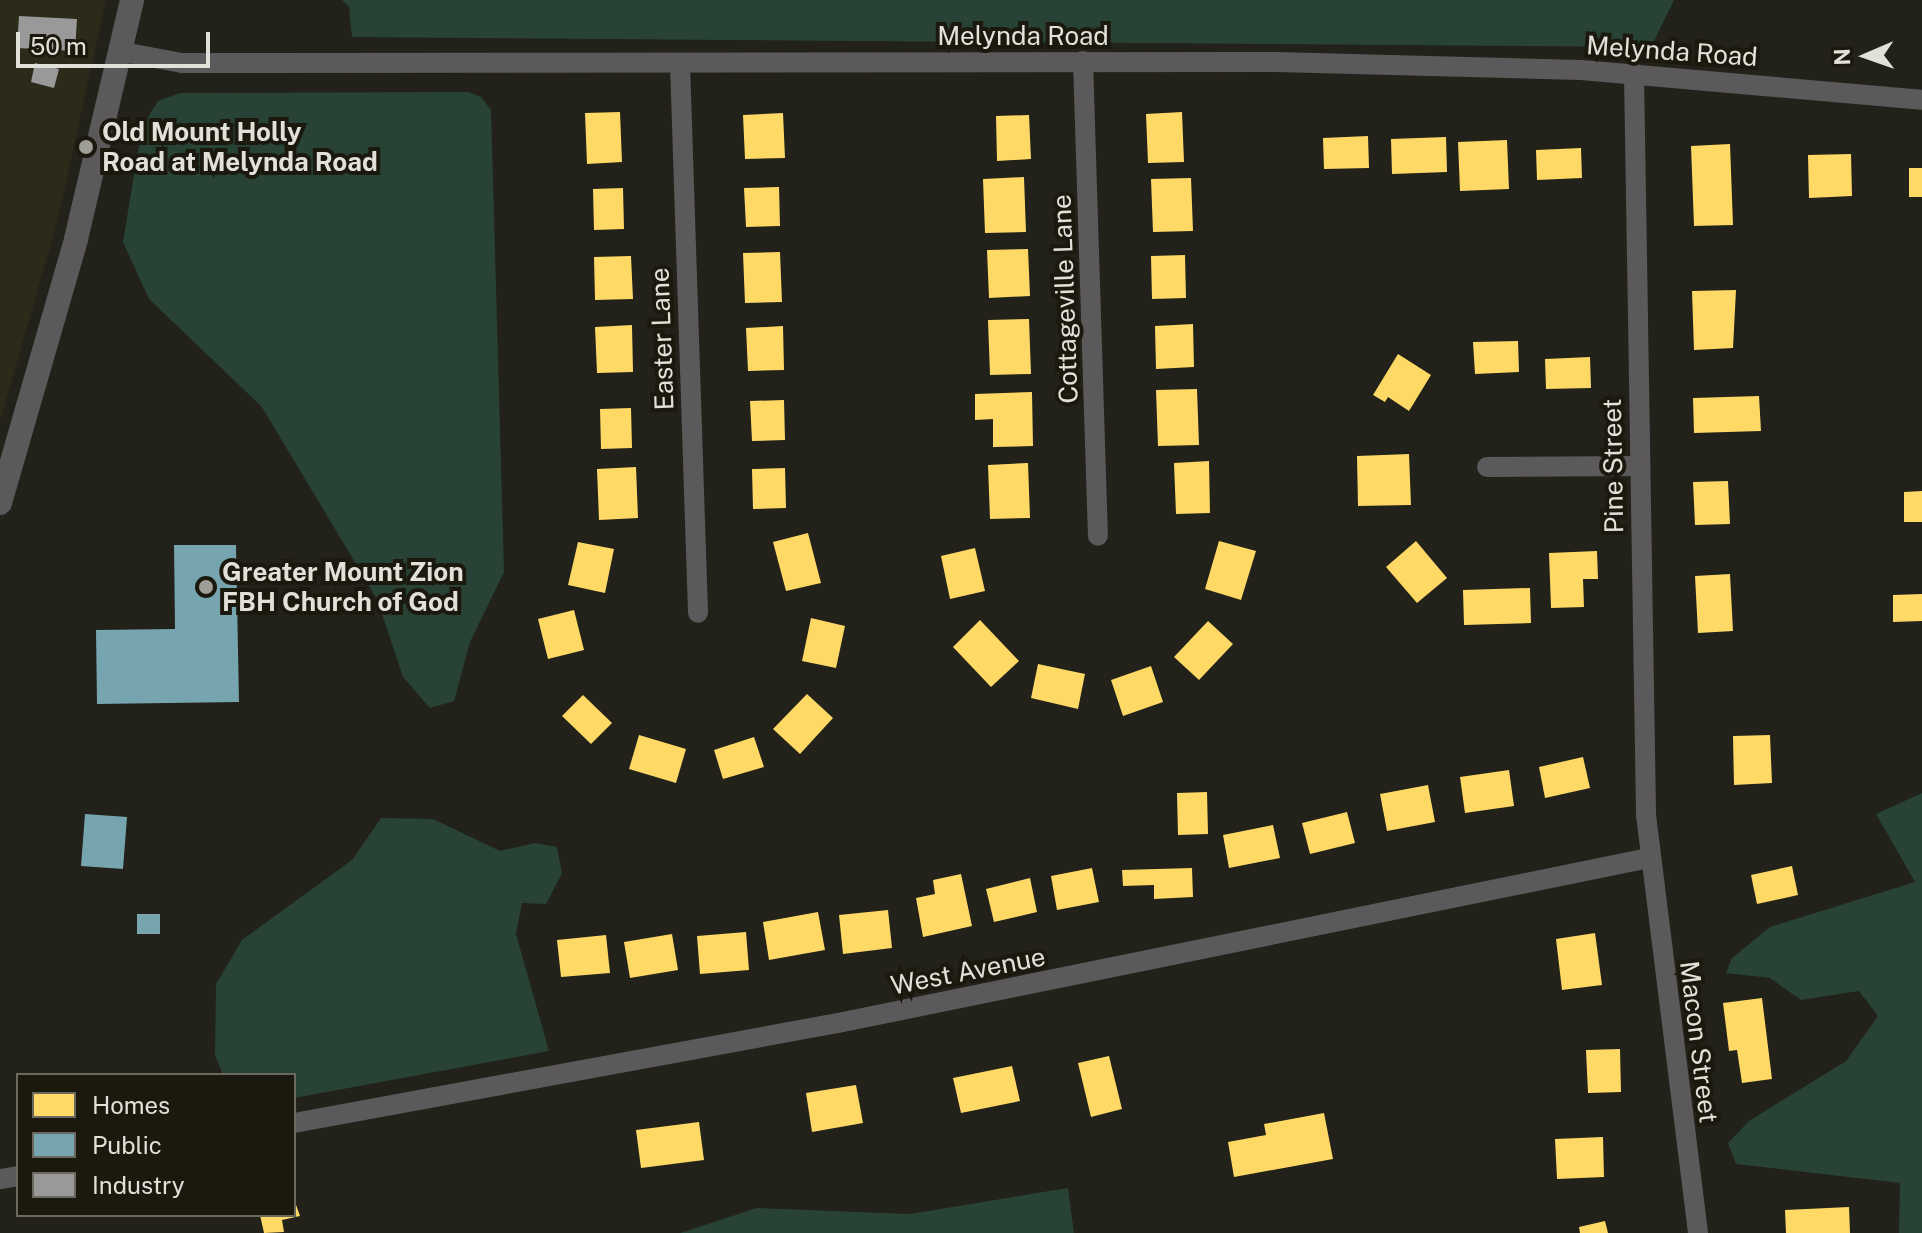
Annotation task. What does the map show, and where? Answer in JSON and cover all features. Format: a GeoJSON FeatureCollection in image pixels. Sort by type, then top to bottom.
{"type":"FeatureCollection","features":[{"type":"Feature","properties":{"kind":"street"},"geometry":{"type":"LineString","coordinates":[[0,503],[123,52],[132,0]]}},
{"type":"Feature","properties":{"kind":"street","name":"Melynda Road"},"geometry":{"type":"LineString","coordinates":[[123,52],[182,63],[1083,61],[1634,73],[1922,100]]}},
{"type":"Feature","properties":{"kind":"street","name":"Cottageville Lane"},"geometry":{"type":"LineString","coordinates":[[1083,61],[1098,536]]}},
{"type":"Feature","properties":{"kind":"street","name":"Easter Lane"},"geometry":{"type":"LineString","coordinates":[[680,64],[698,613]]}},
{"type":"Feature","properties":{"kind":"street","name":"Pine Street"},"geometry":{"type":"LineString","coordinates":[[1634,73],[1638,466],[1649,858]]}},
{"type":"Feature","properties":{"kind":"street"},"geometry":{"type":"LineString","coordinates":[[1487,467],[1638,466]]}},
{"type":"Feature","properties":{"kind":"street","name":"West Avenue"},"geometry":{"type":"LineString","coordinates":[[296,1123],[868,1017],[1649,858]]}},
{"type":"Feature","properties":{"kind":"street","name":"Macon Street"},"geometry":{"type":"LineString","coordinates":[[1649,858],[1698,1233]]}},
{"type":"Feature","properties":{"kind":"shaded area"},"geometry":{"type":"Polygon","coordinates":[[[0,0],[106,0],[57,223],[0,422],[0,0]]]}},
{"type":"Feature","properties":{"kind":"green space"},"geometry":{"type":"Polygon","coordinates":[[[342,0],[1674,0],[1651,47],[352,37],[349,7],[342,0]]]}},
{"type":"Feature","properties":{"kind":"green space"},"geometry":{"type":"Polygon","coordinates":[[[468,92],[481,97],[491,110],[504,572],[470,642],[454,701],[430,708],[403,677],[377,599],[262,407],[149,299],[123,242],[142,127],[158,101],[180,93],[468,92]]]}},
{"type":"Feature","properties":{"kind":"green space"},"geometry":{"type":"Polygon","coordinates":[[[1922,793],[1922,1233],[1899,1233],[1900,1183],[1736,1164],[1728,1143],[1749,1121],[1846,1061],[1878,1016],[1859,991],[1801,1000],[1770,978],[1726,973],[1732,958],[1770,927],[1915,882],[1876,814],[1922,793]]]}},
{"type":"Feature","properties":{"kind":"green space"},"geometry":{"type":"Polygon","coordinates":[[[381,818],[433,819],[500,851],[535,843],[557,847],[562,873],[546,904],[522,903],[516,934],[549,1051],[296,1098],[296,1073],[222,1073],[215,1055],[216,984],[242,940],[352,860],[381,818]]]}},
{"type":"Feature","properties":{"kind":"green space"},"geometry":{"type":"Polygon","coordinates":[[[1068,1188],[1074,1233],[680,1233],[757,1208],[910,1214],[1068,1188]]]}},
{"type":"Feature","properties":{"kind":"building: Homes"},"geometry":{"type":"Polygon","coordinates":[[[620,112],[622,162],[587,164],[585,113],[620,112]]]}},
{"type":"Feature","properties":{"kind":"building: Homes"},"geometry":{"type":"Polygon","coordinates":[[[1182,112],[1184,162],[1148,163],[1146,114],[1182,112]]]}},
{"type":"Feature","properties":{"kind":"building: Homes"},"geometry":{"type":"Polygon","coordinates":[[[783,113],[785,158],[745,159],[743,115],[783,113]]]}},
{"type":"Feature","properties":{"kind":"building: Homes"},"geometry":{"type":"Polygon","coordinates":[[[1029,115],[1031,159],[997,161],[996,116],[1029,115]]]}},
{"type":"Feature","properties":{"kind":"building: Homes"},"geometry":{"type":"Polygon","coordinates":[[[1368,136],[1369,168],[1324,169],[1323,138],[1368,136]]]}},
{"type":"Feature","properties":{"kind":"building: Homes"},"geometry":{"type":"Polygon","coordinates":[[[1446,137],[1447,172],[1392,174],[1391,139],[1446,137]]]}},
{"type":"Feature","properties":{"kind":"building: Homes"},"geometry":{"type":"Polygon","coordinates":[[[1507,140],[1509,189],[1460,191],[1458,142],[1507,140]]]}},
{"type":"Feature","properties":{"kind":"building: Homes"},"geometry":{"type":"Polygon","coordinates":[[[1730,144],[1733,225],[1694,226],[1691,146],[1730,144]]]}},
{"type":"Feature","properties":{"kind":"building: Homes"},"geometry":{"type":"Polygon","coordinates":[[[1581,148],[1582,178],[1537,180],[1536,150],[1581,148]]]}},
{"type":"Feature","properties":{"kind":"building: Homes"},"geometry":{"type":"Polygon","coordinates":[[[1851,154],[1852,196],[1809,198],[1808,155],[1851,154]]]}},
{"type":"Feature","properties":{"kind":"building: Homes"},"geometry":{"type":"Polygon","coordinates":[[[1909,168],[1922,168],[1922,197],[1909,197],[1909,168]]]}},
{"type":"Feature","properties":{"kind":"building: Homes"},"geometry":{"type":"Polygon","coordinates":[[[1024,177],[1026,232],[985,233],[983,179],[1024,177]]]}},
{"type":"Feature","properties":{"kind":"building: Homes"},"geometry":{"type":"Polygon","coordinates":[[[1191,178],[1193,231],[1153,232],[1151,179],[1191,178]]]}},
{"type":"Feature","properties":{"kind":"building: Homes"},"geometry":{"type":"Polygon","coordinates":[[[779,187],[780,226],[746,227],[744,188],[779,187]]]}},
{"type":"Feature","properties":{"kind":"building: Homes"},"geometry":{"type":"Polygon","coordinates":[[[623,188],[624,229],[594,230],[593,189],[623,188]]]}},
{"type":"Feature","properties":{"kind":"building: Homes"},"geometry":{"type":"Polygon","coordinates":[[[1028,249],[1030,296],[989,298],[987,250],[1028,249]]]}},
{"type":"Feature","properties":{"kind":"building: Homes"},"geometry":{"type":"Polygon","coordinates":[[[780,252],[782,302],[745,303],[743,253],[780,252]]]}},
{"type":"Feature","properties":{"kind":"building: Homes"},"geometry":{"type":"Polygon","coordinates":[[[1185,255],[1186,298],[1152,299],[1151,256],[1185,255]]]}},
{"type":"Feature","properties":{"kind":"building: Homes"},"geometry":{"type":"Polygon","coordinates":[[[631,256],[633,299],[595,300],[594,257],[631,256]]]}},
{"type":"Feature","properties":{"kind":"building: Homes"},"geometry":{"type":"Polygon","coordinates":[[[1736,290],[1733,348],[1694,350],[1692,291],[1736,290]]]}},
{"type":"Feature","properties":{"kind":"building: Homes"},"geometry":{"type":"Polygon","coordinates":[[[1029,319],[1031,374],[990,375],[988,320],[1029,319]]]}},
{"type":"Feature","properties":{"kind":"building: Homes"},"geometry":{"type":"Polygon","coordinates":[[[1193,324],[1194,367],[1156,369],[1155,326],[1193,324]]]}},
{"type":"Feature","properties":{"kind":"building: Homes"},"geometry":{"type":"Polygon","coordinates":[[[632,325],[633,372],[597,373],[595,327],[632,325]]]}},
{"type":"Feature","properties":{"kind":"building: Homes"},"geometry":{"type":"Polygon","coordinates":[[[783,326],[784,370],[748,371],[746,328],[783,326]]]}},
{"type":"Feature","properties":{"kind":"building: Homes"},"geometry":{"type":"Polygon","coordinates":[[[1518,341],[1519,372],[1475,374],[1473,342],[1518,341]]]}},
{"type":"Feature","properties":{"kind":"building: Homes"},"geometry":{"type":"Polygon","coordinates":[[[1398,354],[1431,375],[1409,411],[1388,397],[1385,402],[1373,395],[1398,354]]]}},
{"type":"Feature","properties":{"kind":"building: Homes"},"geometry":{"type":"Polygon","coordinates":[[[1590,357],[1591,388],[1546,389],[1545,359],[1590,357]]]}},
{"type":"Feature","properties":{"kind":"building: Homes"},"geometry":{"type":"Polygon","coordinates":[[[1197,389],[1199,445],[1158,446],[1156,390],[1197,389]]]}},
{"type":"Feature","properties":{"kind":"building: Homes"},"geometry":{"type":"Polygon","coordinates":[[[1032,392],[1033,446],[993,447],[993,419],[975,420],[975,394],[1032,392]]]}},
{"type":"Feature","properties":{"kind":"building: Homes"},"geometry":{"type":"Polygon","coordinates":[[[1759,396],[1761,431],[1694,433],[1693,398],[1759,396]]]}},
{"type":"Feature","properties":{"kind":"building: Homes"},"geometry":{"type":"Polygon","coordinates":[[[784,400],[785,440],[752,441],[750,401],[784,400]]]}},
{"type":"Feature","properties":{"kind":"building: Homes"},"geometry":{"type":"Polygon","coordinates":[[[631,408],[632,448],[601,449],[600,409],[631,408]]]}},
{"type":"Feature","properties":{"kind":"building: Homes"},"geometry":{"type":"Polygon","coordinates":[[[1409,454],[1411,505],[1358,506],[1357,456],[1409,454]]]}},
{"type":"Feature","properties":{"kind":"building: Homes"},"geometry":{"type":"Polygon","coordinates":[[[1209,461],[1210,513],[1176,514],[1174,463],[1209,461]]]}},
{"type":"Feature","properties":{"kind":"building: Homes"},"geometry":{"type":"Polygon","coordinates":[[[1028,463],[1030,518],[990,519],[988,465],[1028,463]]]}},
{"type":"Feature","properties":{"kind":"building: Homes"},"geometry":{"type":"Polygon","coordinates":[[[636,467],[638,518],[599,520],[597,469],[636,467]]]}},
{"type":"Feature","properties":{"kind":"building: Homes"},"geometry":{"type":"Polygon","coordinates":[[[785,468],[786,508],[753,509],[752,469],[785,468]]]}},
{"type":"Feature","properties":{"kind":"building: Homes"},"geometry":{"type":"Polygon","coordinates":[[[1728,481],[1730,524],[1695,525],[1693,482],[1728,481]]]}},
{"type":"Feature","properties":{"kind":"building: Homes"},"geometry":{"type":"Polygon","coordinates":[[[1922,491],[1922,522],[1904,522],[1904,492],[1922,491]]]}},
{"type":"Feature","properties":{"kind":"building: Homes"},"geometry":{"type":"Polygon","coordinates":[[[808,533],[821,583],[786,591],[773,542],[808,533]]]}},
{"type":"Feature","properties":{"kind":"building: Homes"},"geometry":{"type":"Polygon","coordinates":[[[1219,541],[1256,551],[1241,600],[1205,589],[1219,541]]]}},
{"type":"Feature","properties":{"kind":"building: Homes"},"geometry":{"type":"Polygon","coordinates":[[[1416,541],[1447,578],[1417,603],[1386,567],[1416,541]]]}},
{"type":"Feature","properties":{"kind":"building: Homes"},"geometry":{"type":"Polygon","coordinates":[[[578,542],[614,549],[605,593],[568,585],[578,542]]]}},
{"type":"Feature","properties":{"kind":"building: Homes"},"geometry":{"type":"Polygon","coordinates":[[[975,548],[985,591],[950,599],[941,556],[975,548]]]}},
{"type":"Feature","properties":{"kind":"building: Homes"},"geometry":{"type":"Polygon","coordinates":[[[1597,551],[1598,579],[1583,579],[1584,607],[1551,608],[1549,553],[1597,551]]]}},
{"type":"Feature","properties":{"kind":"building: Homes"},"geometry":{"type":"Polygon","coordinates":[[[1730,574],[1733,631],[1698,633],[1695,576],[1730,574]]]}},
{"type":"Feature","properties":{"kind":"building: Homes"},"geometry":{"type":"Polygon","coordinates":[[[1530,588],[1531,623],[1464,625],[1463,590],[1530,588]]]}},
{"type":"Feature","properties":{"kind":"building: Homes"},"geometry":{"type":"Polygon","coordinates":[[[1922,594],[1922,621],[1893,622],[1893,595],[1922,594]]]}},
{"type":"Feature","properties":{"kind":"building: Homes"},"geometry":{"type":"Polygon","coordinates":[[[574,610],[584,650],[548,659],[538,619],[574,610]]]}},
{"type":"Feature","properties":{"kind":"building: Homes"},"geometry":{"type":"Polygon","coordinates":[[[811,618],[845,626],[836,668],[802,661],[811,618]]]}},
{"type":"Feature","properties":{"kind":"building: Homes"},"geometry":{"type":"Polygon","coordinates":[[[980,620],[1019,661],[991,687],[953,647],[980,620]]]}},
{"type":"Feature","properties":{"kind":"building: Homes"},"geometry":{"type":"Polygon","coordinates":[[[1208,621],[1233,644],[1199,680],[1174,657],[1208,621]]]}},
{"type":"Feature","properties":{"kind":"building: Homes"},"geometry":{"type":"Polygon","coordinates":[[[1038,664],[1085,674],[1078,709],[1031,698],[1038,664]]]}},
{"type":"Feature","properties":{"kind":"building: Homes"},"geometry":{"type":"Polygon","coordinates":[[[1151,666],[1163,702],[1123,716],[1111,680],[1151,666]]]}},
{"type":"Feature","properties":{"kind":"building: Homes"},"geometry":{"type":"Polygon","coordinates":[[[807,694],[833,718],[800,754],[773,729],[807,694]]]}},
{"type":"Feature","properties":{"kind":"building: Homes"},"geometry":{"type":"Polygon","coordinates":[[[583,695],[612,723],[591,744],[562,716],[583,695]]]}},
{"type":"Feature","properties":{"kind":"building: Homes"},"geometry":{"type":"Polygon","coordinates":[[[639,735],[686,749],[676,783],[629,769],[639,735]]]}},
{"type":"Feature","properties":{"kind":"building: Homes"},"geometry":{"type":"Polygon","coordinates":[[[1770,735],[1772,783],[1734,785],[1733,736],[1770,735]]]}},
{"type":"Feature","properties":{"kind":"building: Homes"},"geometry":{"type":"Polygon","coordinates":[[[754,737],[764,767],[723,779],[714,750],[754,737]]]}},
{"type":"Feature","properties":{"kind":"building: Homes"},"geometry":{"type":"Polygon","coordinates":[[[1583,757],[1590,788],[1545,798],[1539,767],[1583,757]]]}},
{"type":"Feature","properties":{"kind":"building: Homes"},"geometry":{"type":"Polygon","coordinates":[[[1509,770],[1514,806],[1465,813],[1460,777],[1509,770]]]}},
{"type":"Feature","properties":{"kind":"building: Homes"},"geometry":{"type":"Polygon","coordinates":[[[1428,785],[1435,822],[1387,831],[1380,794],[1428,785]]]}},
{"type":"Feature","properties":{"kind":"building: Homes"},"geometry":{"type":"Polygon","coordinates":[[[1207,792],[1208,834],[1178,835],[1177,793],[1207,792]]]}},
{"type":"Feature","properties":{"kind":"building: Homes"},"geometry":{"type":"Polygon","coordinates":[[[1347,812],[1355,843],[1310,854],[1302,823],[1347,812]]]}},
{"type":"Feature","properties":{"kind":"building: Homes"},"geometry":{"type":"Polygon","coordinates":[[[1273,825],[1280,858],[1229,868],[1223,835],[1273,825]]]}},
{"type":"Feature","properties":{"kind":"building: Homes"},"geometry":{"type":"Polygon","coordinates":[[[1792,866],[1798,895],[1757,904],[1751,875],[1792,866]]]}},
{"type":"Feature","properties":{"kind":"building: Homes"},"geometry":{"type":"Polygon","coordinates":[[[1092,868],[1099,902],[1057,910],[1051,876],[1092,868]]]}},
{"type":"Feature","properties":{"kind":"building: Homes"},"geometry":{"type":"Polygon","coordinates":[[[1192,868],[1193,897],[1154,899],[1154,885],[1123,886],[1122,870],[1192,868]]]}},
{"type":"Feature","properties":{"kind":"building: Homes"},"geometry":{"type":"Polygon","coordinates":[[[961,874],[972,926],[923,937],[916,898],[935,894],[933,880],[961,874]]]}},
{"type":"Feature","properties":{"kind":"building: Homes"},"geometry":{"type":"Polygon","coordinates":[[[1030,878],[1037,912],[994,922],[986,889],[1030,878]]]}},
{"type":"Feature","properties":{"kind":"building: Homes"},"geometry":{"type":"Polygon","coordinates":[[[888,910],[892,948],[843,954],[839,915],[888,910]]]}},
{"type":"Feature","properties":{"kind":"building: Homes"},"geometry":{"type":"Polygon","coordinates":[[[818,912],[825,950],[769,960],[763,922],[818,912]]]}},
{"type":"Feature","properties":{"kind":"building: Homes"},"geometry":{"type":"Polygon","coordinates":[[[746,932],[749,970],[700,974],[697,936],[746,932]]]}},
{"type":"Feature","properties":{"kind":"building: Homes"},"geometry":{"type":"Polygon","coordinates":[[[1595,933],[1602,985],[1562,990],[1556,939],[1595,933]]]}},
{"type":"Feature","properties":{"kind":"building: Homes"},"geometry":{"type":"Polygon","coordinates":[[[672,934],[678,970],[630,978],[624,942],[672,934]]]}},
{"type":"Feature","properties":{"kind":"building: Homes"},"geometry":{"type":"Polygon","coordinates":[[[606,935],[610,973],[561,977],[557,940],[606,935]]]}},
{"type":"Feature","properties":{"kind":"building: Homes"},"geometry":{"type":"Polygon","coordinates":[[[1762,998],[1772,1079],[1742,1083],[1737,1050],[1729,1051],[1723,1003],[1762,998]]]}},
{"type":"Feature","properties":{"kind":"building: Homes"},"geometry":{"type":"Polygon","coordinates":[[[1620,1049],[1621,1092],[1588,1093],[1586,1050],[1620,1049]]]}},
{"type":"Feature","properties":{"kind":"building: Homes"},"geometry":{"type":"Polygon","coordinates":[[[1109,1056],[1122,1109],[1091,1117],[1078,1063],[1109,1056]]]}},
{"type":"Feature","properties":{"kind":"building: Homes"},"geometry":{"type":"Polygon","coordinates":[[[1012,1066],[1020,1101],[961,1113],[953,1078],[1012,1066]]]}},
{"type":"Feature","properties":{"kind":"building: Homes"},"geometry":{"type":"Polygon","coordinates":[[[856,1085],[863,1123],[812,1132],[806,1093],[856,1085]]]}},
{"type":"Feature","properties":{"kind":"building: Homes"},"geometry":{"type":"Polygon","coordinates":[[[1324,1113],[1333,1159],[1234,1177],[1228,1142],[1266,1135],[1264,1124],[1324,1113]]]}},
{"type":"Feature","properties":{"kind":"building: Homes"},"geometry":{"type":"Polygon","coordinates":[[[699,1122],[704,1160],[641,1168],[636,1130],[699,1122]]]}},
{"type":"Feature","properties":{"kind":"building: Homes"},"geometry":{"type":"Polygon","coordinates":[[[1603,1137],[1604,1177],[1557,1179],[1555,1139],[1603,1137]]]}},
{"type":"Feature","properties":{"kind":"building: Homes"},"geometry":{"type":"Polygon","coordinates":[[[1849,1207],[1850,1233],[1786,1233],[1785,1210],[1849,1207]]]}},
{"type":"Feature","properties":{"kind":"building: Homes"},"geometry":{"type":"Polygon","coordinates":[[[260,1217],[296,1217],[282,1220],[284,1232],[264,1233],[260,1217]]]}},
{"type":"Feature","properties":{"kind":"building: Homes"},"geometry":{"type":"Polygon","coordinates":[[[1605,1221],[1608,1233],[1580,1233],[1579,1227],[1605,1221]]]}},
{"type":"Feature","properties":{"kind":"building: Public","name":"Greater Mount Zion FBH Church of God"},"geometry":{"type":"Polygon","coordinates":[[[174,545],[236,545],[239,702],[97,704],[96,630],[175,629],[174,545]]]}},
{"type":"Feature","properties":{"kind":"building: Public"},"geometry":{"type":"Polygon","coordinates":[[[85,814],[127,817],[123,869],[81,866],[85,814]]]}},
{"type":"Feature","properties":{"kind":"building: Public"},"geometry":{"type":"Polygon","coordinates":[[[137,914],[160,914],[160,934],[137,934],[137,914]]]}},
{"type":"Feature","properties":{"kind":"building: Industry"},"geometry":{"type":"Polygon","coordinates":[[[19,16],[77,19],[75,51],[17,48],[19,16]]]}},
{"type":"Feature","properties":{"kind":"building: Industry"},"geometry":{"type":"Polygon","coordinates":[[[35,63],[59,69],[54,88],[31,82],[35,63]]]}},
{"type":"Feature","properties":{"kind":"place","name":"Old Mount Holly Road at Melynda Road"},"geometry":{"type":"Point","coordinates":[86,147]}},
{"type":"Feature","properties":{"kind":"place","name":"Greater Mount Zion FBH Church of God"},"geometry":{"type":"Point","coordinates":[206,587]}}]}
